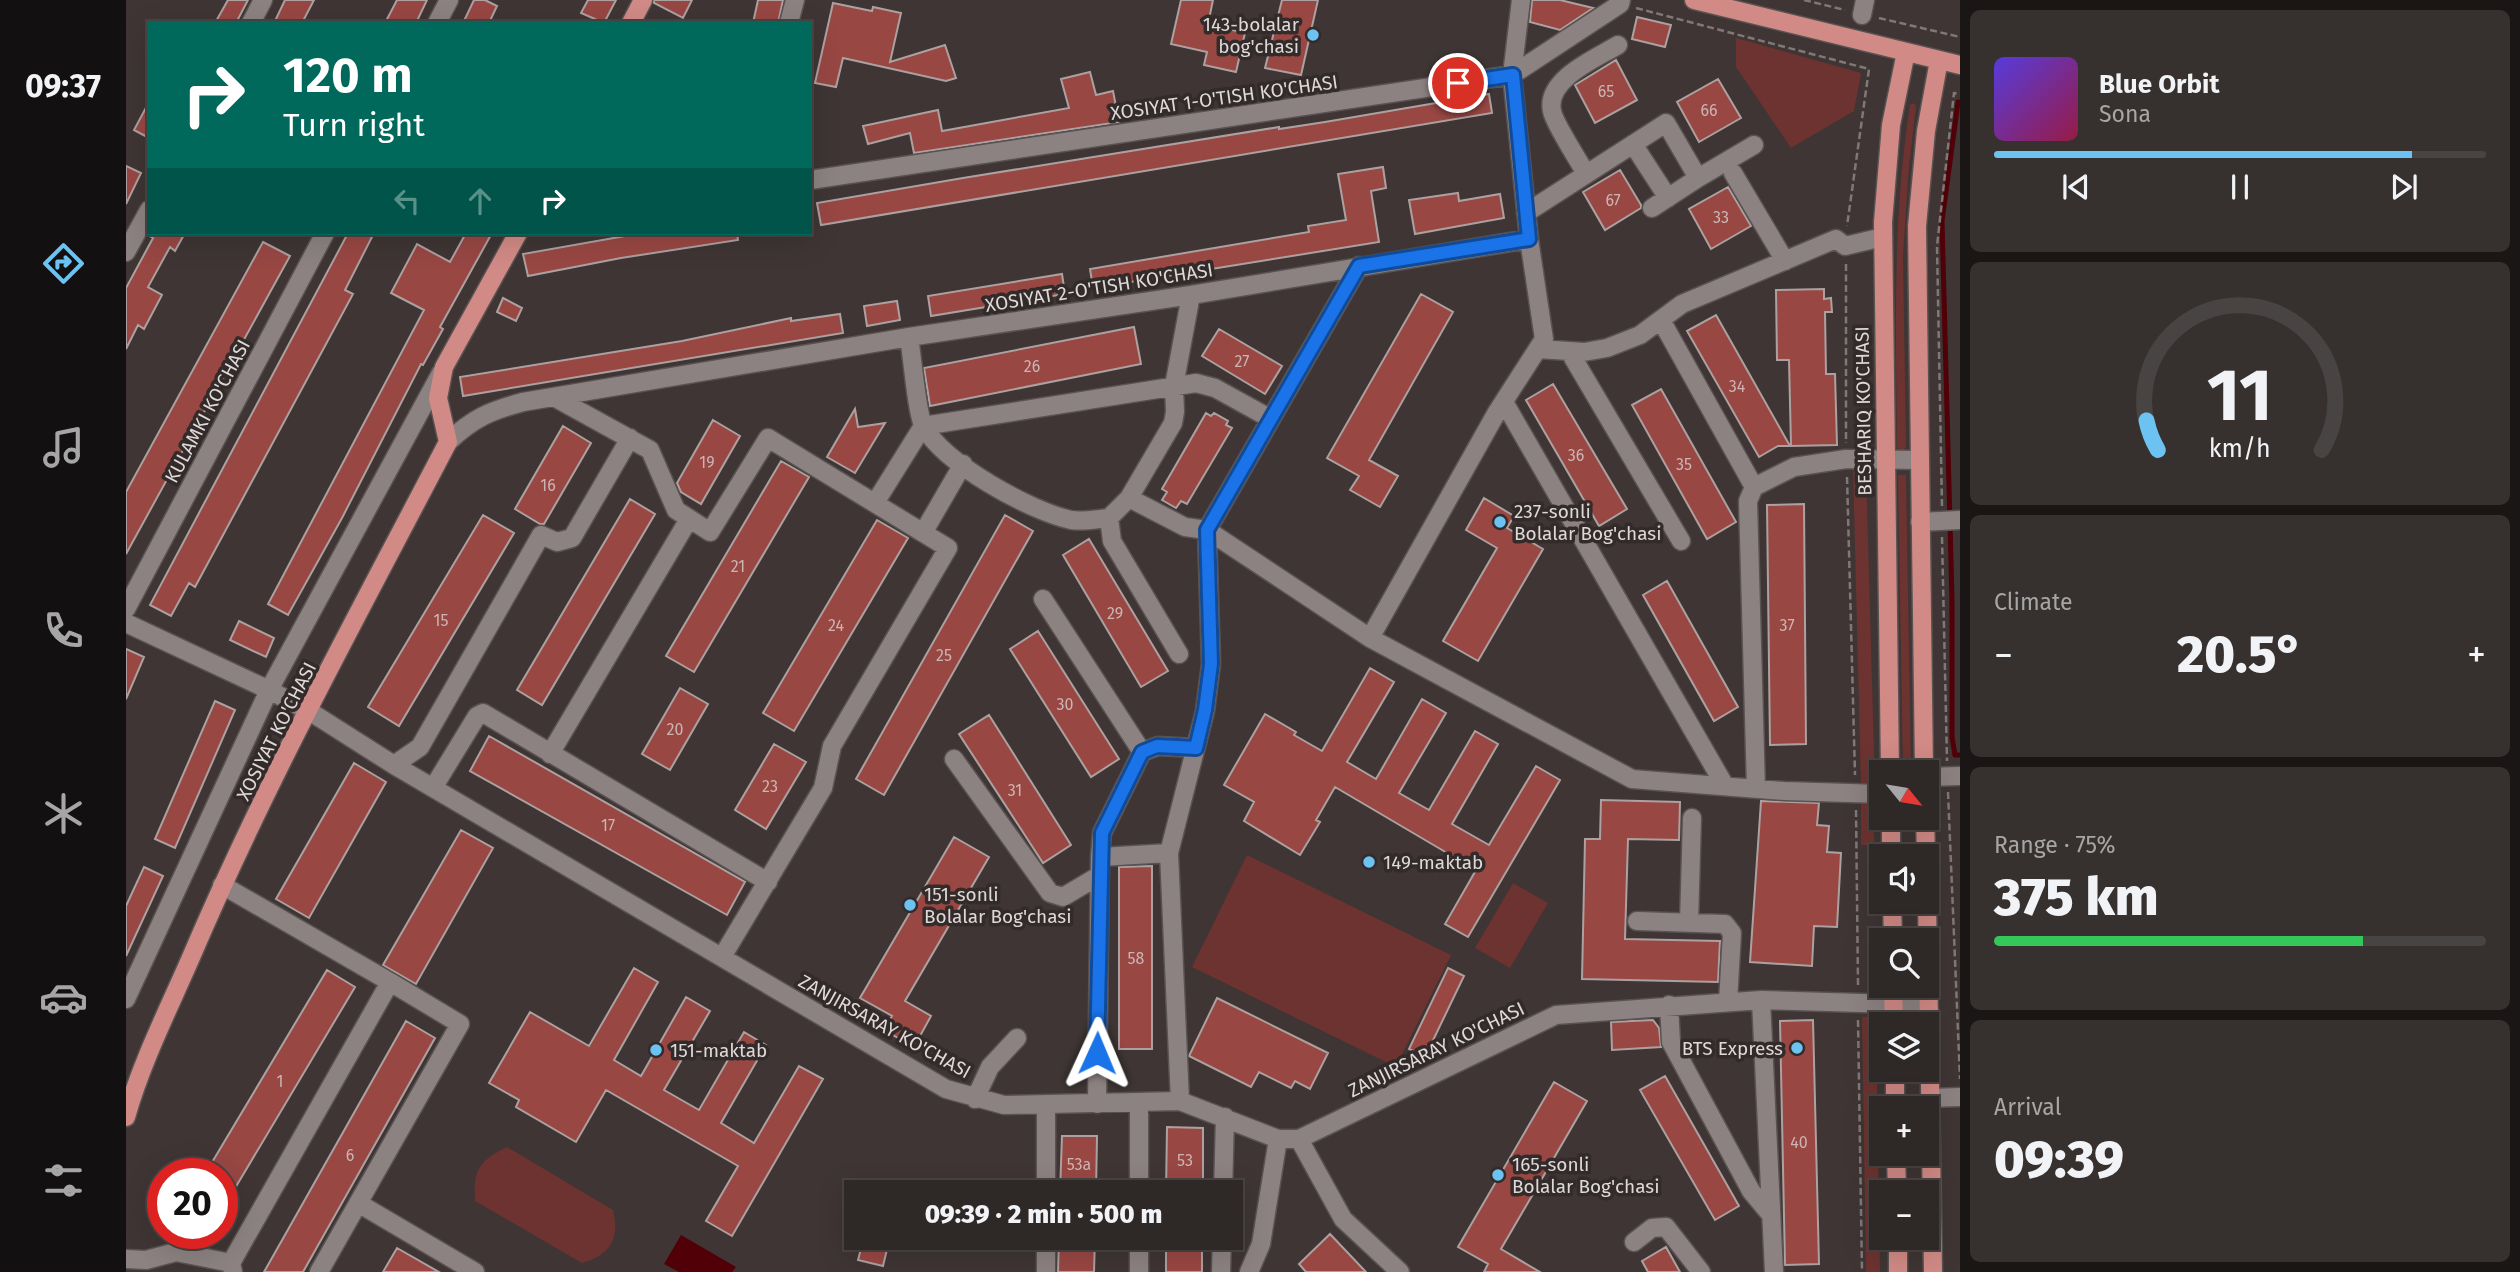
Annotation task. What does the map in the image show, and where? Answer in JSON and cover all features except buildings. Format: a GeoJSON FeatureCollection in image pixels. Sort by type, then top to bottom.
{"type":"FeatureCollection","features":[{"type":"Feature","properties":{"kind":"main road"},"geometry":{"type":"LineString","coordinates":[[632,21],[643,0]]}},
{"type":"Feature","properties":{"kind":"main road"},"geometry":{"type":"LineString","coordinates":[[1694,0],[1740,5],[1960,65]]}},
{"type":"Feature","properties":{"kind":"main road","name":"BESHARIQ KO'CHASI"},"geometry":{"type":"LineString","coordinates":[[1890,760],[1883,237],[1886,164],[1906,52]]}},
{"type":"Feature","properties":{"kind":"main road"},"geometry":{"type":"LineString","coordinates":[[1924,760],[1917,226],[1926,131],[1939,60]]}},
{"type":"Feature","properties":{"kind":"main road","name":"XOSIYAT KO'CHASI"},"geometry":{"type":"LineString","coordinates":[[126,1117],[146,1062],[222,885],[448,442],[438,398],[444,367],[517,235]]}},
{"type":"Feature","properties":{"kind":"main road"},"geometry":{"type":"LineString","coordinates":[[1927,914],[1930,1096]]}},
{"type":"Feature","properties":{"kind":"main road"},"geometry":{"type":"LineString","coordinates":[[1894,998],[1894,1012]]}},
{"type":"Feature","properties":{"kind":"main road"},"geometry":{"type":"LineString","coordinates":[[1931,1166],[1933,1272]]}},
{"type":"Feature","properties":{"kind":"main road"},"geometry":{"type":"LineString","coordinates":[[1898,1250],[1898,1272]]}},
{"type":"Feature","properties":{"kind":"street"},"geometry":{"type":"LineString","coordinates":[[252,21],[264,0]]}},
{"type":"Feature","properties":{"kind":"street"},"geometry":{"type":"LineString","coordinates":[[438,21],[449,0]]}},
{"type":"Feature","properties":{"kind":"street"},"geometry":{"type":"LineString","coordinates":[[790,21],[795,0]]}},
{"type":"Feature","properties":{"kind":"street"},"geometry":{"type":"LineString","coordinates":[[1370,638],[1504,402],[1544,339],[1529,239],[1513,75],[1521,0]]}},
{"type":"Feature","properties":{"kind":"street","name":"XOSIYAT 1-O'TISH KO'CHASI"},"geometry":{"type":"LineString","coordinates":[[812,180],[1513,75],[1620,2]]}},
{"type":"Feature","properties":{"kind":"street"},"geometry":{"type":"LineString","coordinates":[[1567,40],[1582,67]]}},
{"type":"Feature","properties":{"kind":"street"},"geometry":{"type":"LineString","coordinates":[[1586,174],[1551,111],[1553,95],[1560,81],[1618,45]]}},
{"type":"Feature","properties":{"kind":"street"},"geometry":{"type":"LineString","coordinates":[[1526,213],[1666,123],[1698,178]]}},
{"type":"Feature","properties":{"kind":"street"},"geometry":{"type":"LineString","coordinates":[[1633,144],[1668,198]]}},
{"type":"Feature","properties":{"kind":"street"},"geometry":{"type":"LineString","coordinates":[[1652,208],[1754,145]]}},
{"type":"Feature","properties":{"kind":"street"},"geometry":{"type":"LineString","coordinates":[[1734,173],[1785,261]]}},
{"type":"Feature","properties":{"kind":"street"},"geometry":{"type":"LineString","coordinates":[[126,252],[147,215]]}},
{"type":"Feature","properties":{"kind":"street","name":"KULAMKI KO'CHASI"},"geometry":{"type":"LineString","coordinates":[[126,609],[324,235]]}},
{"type":"Feature","properties":{"kind":"street"},"geometry":{"type":"LineString","coordinates":[[1538,349],[1584,352],[1607,348],[1640,335],[1682,304],[1836,239],[1846,246],[1883,237]]}},
{"type":"Feature","properties":{"kind":"street","name":"XOSIYAT 2-O'TISH KO'CHASI"},"geometry":{"type":"LineString","coordinates":[[448,442],[466,425],[493,410],[523,402],[909,337],[1191,295],[1529,239]]}},
{"type":"Feature","properties":{"kind":"street"},"geometry":{"type":"LineString","coordinates":[[1180,1101],[1169,853],[1205,710],[1211,664],[1207,530],[1359,266]]}},
{"type":"Feature","properties":{"kind":"street"},"geometry":{"type":"LineString","coordinates":[[909,337],[923,426],[947,453],[992,485],[1043,513],[1075,521],[1109,519],[1129,498],[1173,423],[1174,387],[1191,295]]}},
{"type":"Feature","properties":{"kind":"street"},"geometry":{"type":"LineString","coordinates":[[1661,320],[1754,487]]}},
{"type":"Feature","properties":{"kind":"street"},"geometry":{"type":"LineString","coordinates":[[1569,351],[1681,541]]}},
{"type":"Feature","properties":{"kind":"street","name":"XOSIYAT KO'CHASI"},"geometry":{"type":"LineString","coordinates":[[126,999],[269,690],[444,367]]}},
{"type":"Feature","properties":{"kind":"street"},"geometry":{"type":"LineString","coordinates":[[875,503],[923,426],[1196,383],[1214,388],[1271,419]]}},
{"type":"Feature","properties":{"kind":"street"},"geometry":{"type":"LineString","coordinates":[[554,397],[650,450],[676,510],[710,532],[768,438],[947,548],[832,746],[823,788],[722,957]]}},
{"type":"Feature","properties":{"kind":"street"},"geometry":{"type":"LineString","coordinates":[[1504,402],[1725,786]]}},
{"type":"Feature","properties":{"kind":"street"},"geometry":{"type":"LineString","coordinates":[[394,765],[420,747],[541,535],[557,542],[572,538],[630,438]]}},
{"type":"Feature","properties":{"kind":"street"},"geometry":{"type":"LineString","coordinates":[[1756,789],[1748,500],[1754,487],[1794,467],[1846,459],[1919,460]]}},
{"type":"Feature","properties":{"kind":"street"},"geometry":{"type":"LineString","coordinates":[[923,533],[962,464]]}},
{"type":"Feature","properties":{"kind":"street"},"geometry":{"type":"LineString","coordinates":[[1129,498],[1185,527],[1207,530],[1370,638],[1632,779],[1756,789],[1869,794]]}},
{"type":"Feature","properties":{"kind":"street"},"geometry":{"type":"LineString","coordinates":[[550,754],[690,519]]}},
{"type":"Feature","properties":{"kind":"street"},"geometry":{"type":"LineString","coordinates":[[1109,519],[1112,541],[1179,654]]}},
{"type":"Feature","properties":{"kind":"street"},"geometry":{"type":"LineString","coordinates":[[1920,522],[1951,520]]}},
{"type":"Feature","properties":{"kind":"street"},"geometry":{"type":"LineString","coordinates":[[1042,599],[1142,752]]}},
{"type":"Feature","properties":{"kind":"street","name":"ZANJIRSARAY KO'CHASI"},"geometry":{"type":"LineString","coordinates":[[126,623],[309,711],[394,765],[946,1089],[1004,1105],[1180,1101],[1278,1139],[1299,1139],[1556,1015],[1761,1000],[1894,1004],[1929,1010]]}},
{"type":"Feature","properties":{"kind":"street"},"geometry":{"type":"LineString","coordinates":[[433,788],[477,716],[483,713],[768,882]]}},
{"type":"Feature","properties":{"kind":"street"},"geometry":{"type":"LineString","coordinates":[[1097,1104],[1102,833],[1142,752],[1157,746],[1196,748]]}},
{"type":"Feature","properties":{"kind":"street"},"geometry":{"type":"LineString","coordinates":[[954,759],[1050,893],[1063,897],[1100,875]]}},
{"type":"Feature","properties":{"kind":"street"},"geometry":{"type":"LineString","coordinates":[[1689,923],[1692,818]]}},
{"type":"Feature","properties":{"kind":"street"},"geometry":{"type":"LineString","coordinates":[[1100,857],[1169,853]]}},
{"type":"Feature","properties":{"kind":"street"},"geometry":{"type":"LineString","coordinates":[[222,885],[460,1024],[319,1272]]}},
{"type":"Feature","properties":{"kind":"street"},"geometry":{"type":"LineString","coordinates":[[1637,921],[1725,924],[1732,933],[1728,1002]]}},
{"type":"Feature","properties":{"kind":"street"},"geometry":{"type":"LineString","coordinates":[[126,1259],[146,1260],[176,1252],[232,1268],[390,982]]}},
{"type":"Feature","properties":{"kind":"street"},"geometry":{"type":"LineString","coordinates":[[1761,1000],[1774,1272]]}},
{"type":"Feature","properties":{"kind":"street"},"geometry":{"type":"LineString","coordinates":[[1669,1005],[1671,1042],[1751,1191],[1771,1215]]}},
{"type":"Feature","properties":{"kind":"street"},"geometry":{"type":"LineString","coordinates":[[975,1098],[990,1067],[1017,1038]]}},
{"type":"Feature","properties":{"kind":"street"},"geometry":{"type":"LineString","coordinates":[[1939,1098],[1960,1097]]}},
{"type":"Feature","properties":{"kind":"street"},"geometry":{"type":"LineString","coordinates":[[1139,1103],[1139,1180]]}},
{"type":"Feature","properties":{"kind":"street"},"geometry":{"type":"LineString","coordinates":[[1046,1104],[1046,1180]]}},
{"type":"Feature","properties":{"kind":"street"},"geometry":{"type":"LineString","coordinates":[[1223,1180],[1225,1117]]}},
{"type":"Feature","properties":{"kind":"street"},"geometry":{"type":"LineString","coordinates":[[1249,1272],[1261,1244],[1278,1139]]}},
{"type":"Feature","properties":{"kind":"street"},"geometry":{"type":"LineString","coordinates":[[1299,1139],[1343,1219],[1400,1272]]}},
{"type":"Feature","properties":{"kind":"street"},"geometry":{"type":"LineString","coordinates":[[358,1203],[448,1265],[475,1272]]}},
{"type":"Feature","properties":{"kind":"street"},"geometry":{"type":"LineString","coordinates":[[1634,1242],[1652,1228],[1666,1227],[1701,1272]]}},
{"type":"Feature","properties":{"kind":"street"},"geometry":{"type":"LineString","coordinates":[[1046,1250],[1046,1272]]}},
{"type":"Feature","properties":{"kind":"street"},"geometry":{"type":"LineString","coordinates":[[1139,1250],[1139,1272]]}},
{"type":"Feature","properties":{"kind":"street"},"geometry":{"type":"LineString","coordinates":[[1221,1272],[1222,1250]]}},
{"type":"Feature","properties":{"kind":"path"},"geometry":{"type":"LineString","coordinates":[[1804,0],[1863,7],[1960,37]]}},
{"type":"Feature","properties":{"kind":"path"},"geometry":{"type":"LineString","coordinates":[[1620,2],[1869,69],[1850,195],[1846,246],[1846,459],[1856,794],[1862,1272]]}},
{"type":"Feature","properties":{"kind":"path"},"geometry":{"type":"LineString","coordinates":[[1960,94],[1954,93],[1937,246],[1951,520],[1960,1086]]}},
{"type":"Feature","properties":{"kind":"shaded area"},"geometry":{"type":"Polygon","coordinates":[[[1736,38],[1861,73],[1854,111],[1791,148],[1736,67],[1736,38]]]}},
{"type":"Feature","properties":{"kind":"shaded area"},"geometry":{"type":"Polygon","coordinates":[[[1914,103],[1916,106],[1903,256],[1906,447],[1902,452],[1897,447],[1898,233],[1904,148],[1910,105],[1914,103]]]}},
{"type":"Feature","properties":{"kind":"shaded area"},"geometry":{"type":"Polygon","coordinates":[[[1853,468],[1866,468],[1874,760],[1869,760],[1869,787],[1861,787],[1853,468]]]}},
{"type":"Feature","properties":{"kind":"shaded area"},"geometry":{"type":"Polygon","coordinates":[[[1898,475],[1906,475],[1911,760],[1903,760],[1898,475]]]}},
{"type":"Feature","properties":{"kind":"shaded area"},"geometry":{"type":"Polygon","coordinates":[[[1861,803],[1869,803],[1869,830],[1874,830],[1874,844],[1861,845],[1861,803]]]}},
{"type":"Feature","properties":{"kind":"shaded area"},"geometry":{"type":"Polygon","coordinates":[[[1247,855],[1451,955],[1396,1067],[1192,967],[1247,855]]]}},
{"type":"Feature","properties":{"kind":"shaded area"},"geometry":{"type":"Polygon","coordinates":[[[1513,883],[1548,903],[1510,968],[1475,948],[1513,883]]]}},
{"type":"Feature","properties":{"kind":"shaded area"},"geometry":{"type":"Polygon","coordinates":[[[1869,1016],[1869,1082],[1877,1082],[1877,1096],[1869,1096],[1869,1166],[1878,1166],[1879,1180],[1869,1180],[1869,1250],[1880,1250],[1880,1272],[1866,1272],[1862,1017],[1869,1016]]]}},
{"type":"Feature","properties":{"kind":"shaded area"},"geometry":{"type":"Polygon","coordinates":[[[507,1147],[613,1210],[614,1237],[606,1250],[592,1260],[582,1263],[475,1201],[475,1181],[480,1168],[490,1157],[507,1147]]]}},
{"type":"Feature","properties":{"kind":"shaded area"},"geometry":{"type":"Polygon","coordinates":[[[681,1235],[736,1267],[732,1272],[679,1272],[664,1264],[681,1235]]]}},
{"type":"Feature","properties":{"kind":"waterway"},"geometry":{"type":"LineString","coordinates":[[1958,102],[1942,221],[1952,600],[1952,737],[1955,755],[1960,755]]}},
{"type":"Feature","properties":{"kind":"place","name":"143-bolalar bog'chasi"},"geometry":{"type":"Point","coordinates":[1313,35]}},
{"type":"Feature","properties":{"kind":"place","name":"237-sonli Bolalar Bog'chasi"},"geometry":{"type":"Point","coordinates":[1500,522]}},
{"type":"Feature","properties":{"kind":"place","name":"149-maktab"},"geometry":{"type":"Point","coordinates":[1369,862]}},
{"type":"Feature","properties":{"kind":"place","name":"151-sonli Bolalar Bog'chasi"},"geometry":{"type":"Point","coordinates":[910,905]}},
{"type":"Feature","properties":{"kind":"place","name":"BTS Express"},"geometry":{"type":"Point","coordinates":[1797,1048]}},
{"type":"Feature","properties":{"kind":"place","name":"151-maktab"},"geometry":{"type":"Point","coordinates":[656,1050]}},
{"type":"Feature","properties":{"kind":"place","name":"165-sonli Bolalar Bog'chasi"},"geometry":{"type":"Point","coordinates":[1498,1175]}},
{"type":"Feature","properties":{"kind":"route"},"geometry":{"type":"LineString","coordinates":[[1097,1053],[1102,833],[1142,752],[1157,746],[1196,748],[1205,710],[1211,664],[1207,530],[1359,266],[1529,239],[1513,75],[1458,83]]}}]}
